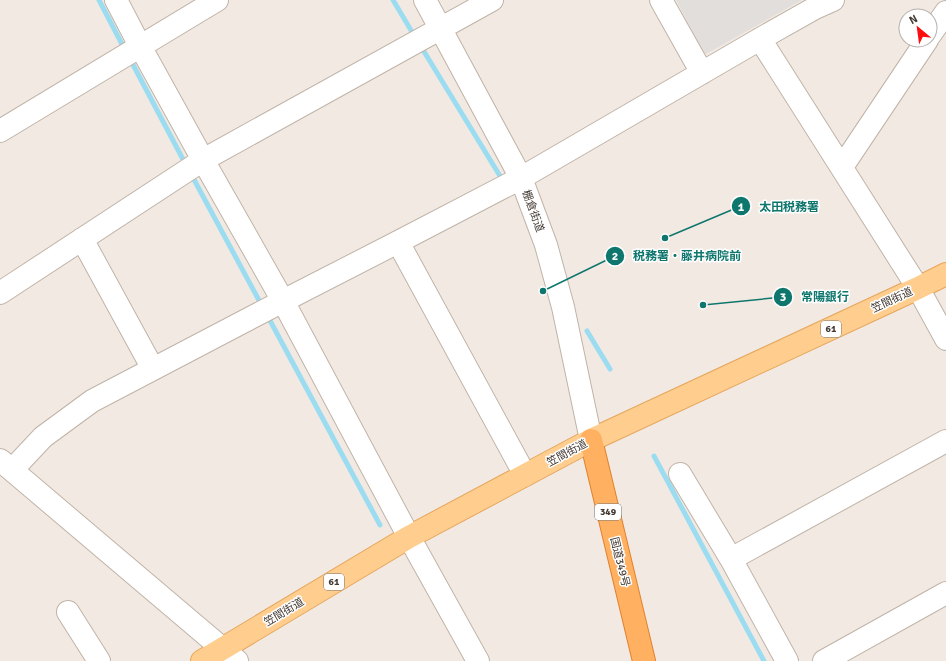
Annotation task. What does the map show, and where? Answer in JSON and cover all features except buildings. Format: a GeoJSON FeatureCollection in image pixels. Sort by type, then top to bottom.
{"type":"FeatureCollection","features":[{"type":"Feature","properties":{"kind":"highway","name":"国道349号"},"geometry":{"type":"LineString","coordinates":[[591,440],[644,661]]}},
{"type":"Feature","properties":{"kind":"main road","name":"笠間街道"},"geometry":{"type":"LineString","coordinates":[[202,661],[230,655],[409,537],[591,440],[652,413],[946,274]]}},
{"type":"Feature","properties":{"kind":"street"},"geometry":{"type":"LineString","coordinates":[[116,0],[203,160],[283,301],[409,537],[478,661]]}},
{"type":"Feature","properties":{"kind":"street"},"geometry":{"type":"LineString","coordinates":[[0,131],[217,0]]}},
{"type":"Feature","properties":{"kind":"street","name":"棚倉街道"},"geometry":{"type":"LineString","coordinates":[[425,0],[521,178],[546,245],[563,307],[591,440]]}},
{"type":"Feature","properties":{"kind":"street"},"geometry":{"type":"LineString","coordinates":[[0,293],[203,160],[492,0]]}},
{"type":"Feature","properties":{"kind":"street"},"geometry":{"type":"LineString","coordinates":[[662,0],[702,73]]}},
{"type":"Feature","properties":{"kind":"street"},"geometry":{"type":"LineString","coordinates":[[230,655],[6,465],[92,401],[521,178],[760,39],[815,8],[833,0]]}},
{"type":"Feature","properties":{"kind":"street"},"geometry":{"type":"LineString","coordinates":[[938,24],[946,12]]}},
{"type":"Feature","properties":{"kind":"street"},"geometry":{"type":"LineString","coordinates":[[760,39],[918,288],[946,339]]}},
{"type":"Feature","properties":{"kind":"street"},"geometry":{"type":"LineString","coordinates":[[842,167],[922,48]]}},
{"type":"Feature","properties":{"kind":"street"},"geometry":{"type":"LineString","coordinates":[[82,239],[152,370]]}},
{"type":"Feature","properties":{"kind":"street"},"geometry":{"type":"LineString","coordinates":[[398,242],[525,475]]}},
{"type":"Feature","properties":{"kind":"street"},"geometry":{"type":"LineString","coordinates":[[731,559],[946,441]]}},
{"type":"Feature","properties":{"kind":"street"},"geometry":{"type":"LineString","coordinates":[[680,474],[731,559],[787,661]]}},
{"type":"Feature","properties":{"kind":"street"},"geometry":{"type":"LineString","coordinates":[[824,661],[946,593]]}},
{"type":"Feature","properties":{"kind":"street"},"geometry":{"type":"LineString","coordinates":[[68,612],[98,661]]}},
{"type":"Feature","properties":{"kind":"shaded area"},"geometry":{"type":"Polygon","coordinates":[[[676,0],[802,0],[706,54],[703,52],[676,0]]]}},
{"type":"Feature","properties":{"kind":"waterway"},"geometry":{"type":"LineString","coordinates":[[99,0],[125,50]]}},
{"type":"Feature","properties":{"kind":"waterway"},"geometry":{"type":"LineString","coordinates":[[393,0],[415,37]]}},
{"type":"Feature","properties":{"kind":"waterway"},"geometry":{"type":"LineString","coordinates":[[420,45],[500,176]]}},
{"type":"Feature","properties":{"kind":"waterway"},"geometry":{"type":"LineString","coordinates":[[130,59],[186,165]]}},
{"type":"Feature","properties":{"kind":"waterway"},"geometry":{"type":"LineString","coordinates":[[191,174],[262,306]]}},
{"type":"Feature","properties":{"kind":"waterway"},"geometry":{"type":"LineString","coordinates":[[267,315],[380,525]]}},
{"type":"Feature","properties":{"kind":"waterway"},"geometry":{"type":"LineString","coordinates":[[587,331],[610,369]]}},
{"type":"Feature","properties":{"kind":"waterway"},"geometry":{"type":"LineString","coordinates":[[654,456],[764,661]]}},
{"type":"Feature","properties":{"kind":"place","name":"太田税務署"},"geometry":{"type":"Point","coordinates":[665,238]}},
{"type":"Feature","properties":{"kind":"place","name":"税務署・藤井病院前"},"geometry":{"type":"Point","coordinates":[543,291]}},
{"type":"Feature","properties":{"kind":"place","name":"常陽銀行"},"geometry":{"type":"Point","coordinates":[703,305]}}]}
